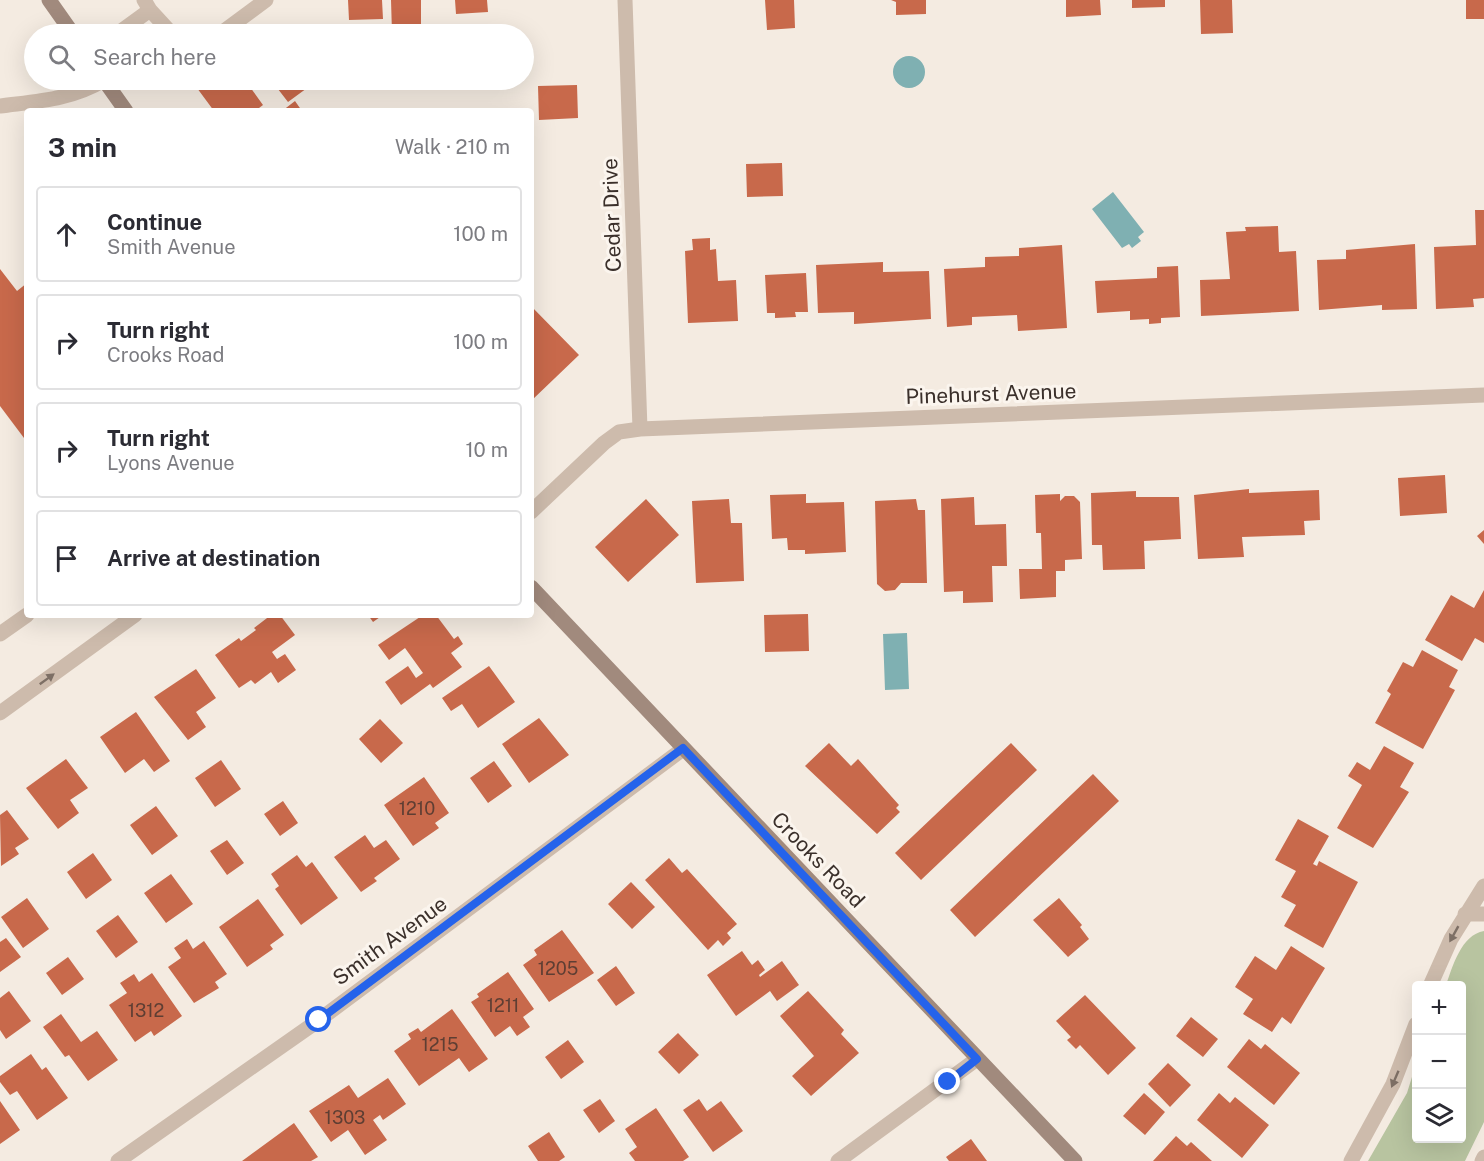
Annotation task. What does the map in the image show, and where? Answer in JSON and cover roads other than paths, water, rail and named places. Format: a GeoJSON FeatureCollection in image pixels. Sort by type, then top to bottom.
{"type":"FeatureCollection","features":[{"type":"Feature","properties":{"kind":"main road"},"geometry":{"type":"LineString","coordinates":[[49,0],[66,24]]}},
{"type":"Feature","properties":{"kind":"main road"},"geometry":{"type":"LineString","coordinates":[[111,90],[124,108]]}},
{"type":"Feature","properties":{"kind":"main road","name":"Crooks Road"},"geometry":{"type":"LineString","coordinates":[[534,590],[1075,1161]]}},
{"type":"Feature","properties":{"kind":"street"},"geometry":{"type":"LineString","coordinates":[[234,24],[266,0]]}},
{"type":"Feature","properties":{"kind":"street","name":"Cedar Drive"},"geometry":{"type":"LineString","coordinates":[[625,0],[640,429]]}},
{"type":"Feature","properties":{"kind":"street"},"geometry":{"type":"LineString","coordinates":[[127,24],[147,5],[163,24]]}},
{"type":"Feature","properties":{"kind":"street"},"geometry":{"type":"LineString","coordinates":[[0,106],[63,98],[86,90]]}},
{"type":"Feature","properties":{"kind":"street","name":"Pinehurst Avenue"},"geometry":{"type":"LineString","coordinates":[[534,509],[604,442],[619,432],[640,429],[1484,395]]}},
{"type":"Feature","properties":{"kind":"street"},"geometry":{"type":"LineString","coordinates":[[0,634],[24,617]]}},
{"type":"Feature","properties":{"kind":"street"},"geometry":{"type":"LineString","coordinates":[[0,713],[131,618]]}},
{"type":"Feature","properties":{"kind":"street","name":"Smith Avenue"},"geometry":{"type":"LineString","coordinates":[[118,1161],[319,1020],[683,748]]}},
{"type":"Feature","properties":{"kind":"street"},"geometry":{"type":"LineString","coordinates":[[1433,981],[1465,914],[1484,886]]}},
{"type":"Feature","properties":{"kind":"street"},"geometry":{"type":"LineString","coordinates":[[1465,914],[1484,914]]}},
{"type":"Feature","properties":{"kind":"street"},"geometry":{"type":"LineString","coordinates":[[1351,1161],[1393,1084],[1412,1034]]}},
{"type":"Feature","properties":{"kind":"street"},"geometry":{"type":"LineString","coordinates":[[838,1161],[977,1059]]}},
{"type":"Feature","properties":{"kind":"water"},"geometry":{"type":"Polygon","coordinates":[[[909,56],[920,61],[925,72],[920,83],[909,88],[898,83],[893,72],[898,61],[909,56]]]}},
{"type":"Feature","properties":{"kind":"water"},"geometry":{"type":"Polygon","coordinates":[[[1113,192],[1144,232],[1138,237],[1141,241],[1132,248],[1129,244],[1122,248],[1092,209],[1113,192]]]}},
{"type":"Feature","properties":{"kind":"water"},"geometry":{"type":"Polygon","coordinates":[[[907,633],[909,689],[885,690],[883,634],[907,633]]]}}]}
